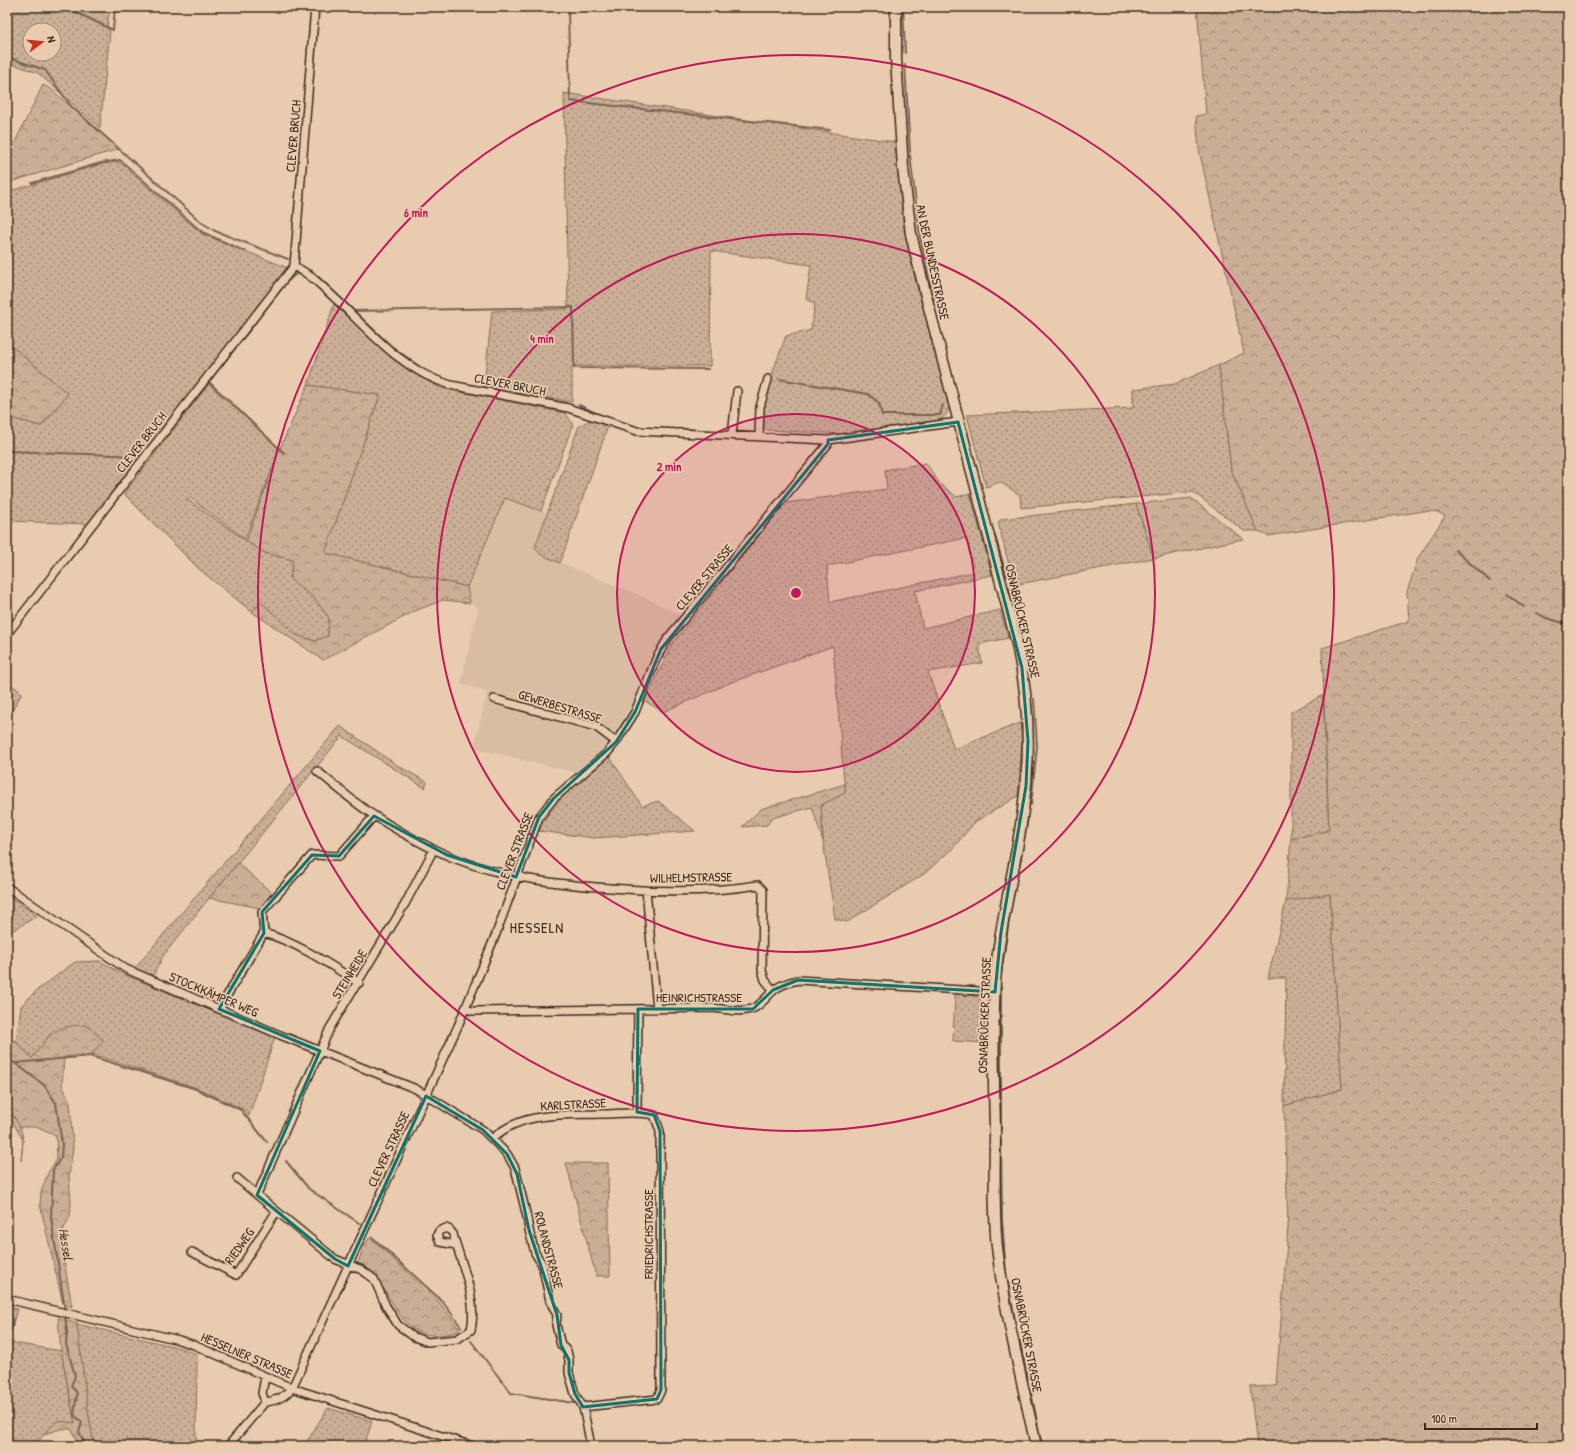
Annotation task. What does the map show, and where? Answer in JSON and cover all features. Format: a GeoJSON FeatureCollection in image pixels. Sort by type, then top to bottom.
{"type":"FeatureCollection","features":[{"type":"Feature","properties":{"kind":"main road","name":"AN DER BUNDESSTRASSE"},"geometry":{"type":"LineString","coordinates":[[896,7],[896,59],[906,202],[918,264],[958,422],[984,516]]}},
{"type":"Feature","properties":{"kind":"main road","name":"OSNABRÜCKER STRASSE"},"geometry":{"type":"LineString","coordinates":[[984,516],[1022,668],[1026,692],[1028,741],[1024,810],[1001,932],[995,992],[997,1244],[1004,1295],[1036,1446]]}},
{"type":"Feature","properties":{"kind":"street","name":"CLEVER BRUCH"},"geometry":{"type":"LineString","coordinates":[[7,634],[294,266],[315,7]]}},
{"type":"Feature","properties":{"kind":"street","name":"CLEVER BRUCH"},"geometry":{"type":"LineString","coordinates":[[294,266],[313,278],[396,355],[437,381],[568,408],[637,431],[828,440]]}},
{"type":"Feature","properties":{"kind":"street"},"geometry":{"type":"LineString","coordinates":[[759,436],[760,407],[768,379]]}},
{"type":"Feature","properties":{"kind":"street"},"geometry":{"type":"LineString","coordinates":[[732,436],[737,390]]}},
{"type":"Feature","properties":{"kind":"street"},"geometry":{"type":"LineString","coordinates":[[828,440],[958,422]]}},
{"type":"Feature","properties":{"kind":"street","name":"CLEVER STRASSE"},"geometry":{"type":"LineString","coordinates":[[292,1388],[466,1009],[496,934],[539,817],[554,798],[607,753],[616,742],[635,712],[656,659],[668,638],[828,444],[828,440]]}},
{"type":"Feature","properties":{"kind":"street","name":"GEWERBESTRASSE"},"geometry":{"type":"LineString","coordinates":[[494,699],[596,727],[616,742]]}},
{"type":"Feature","properties":{"kind":"street"},"geometry":{"type":"LineString","coordinates":[[317,771],[374,816],[434,849],[516,877]]}},
{"type":"Feature","properties":{"kind":"street"},"geometry":{"type":"LineString","coordinates":[[219,1009],[264,933],[262,912],[312,855],[339,856],[374,816]]}},
{"type":"Feature","properties":{"kind":"street","name":"STEINHEIDE"},"geometry":{"type":"LineString","coordinates":[[257,1195],[330,1028],[359,983],[405,904],[434,849]]}},
{"type":"Feature","properties":{"kind":"street","name":"WILHELMSTRASSE"},"geometry":{"type":"LineString","coordinates":[[516,877],[569,886],[646,890],[715,891],[758,885],[763,890],[762,970],[765,980],[773,990]]}},
{"type":"Feature","properties":{"kind":"street","name":"STOCKKÄMPER WEG"},"geometry":{"type":"LineString","coordinates":[[7,887],[126,969],[320,1051],[416,1089],[426,1096]]}},
{"type":"Feature","properties":{"kind":"street"},"geometry":{"type":"LineString","coordinates":[[646,890],[657,1009]]}},
{"type":"Feature","properties":{"kind":"street"},"geometry":{"type":"LineString","coordinates":[[264,933],[276,937],[322,960],[359,983]]}},
{"type":"Feature","properties":{"kind":"street","name":"HEINRICHSTRASSE"},"geometry":{"type":"LineString","coordinates":[[466,1009],[473,1011],[713,1008],[742,1011],[753,1009],[773,990],[786,983],[798,980],[995,992]]}},
{"type":"Feature","properties":{"kind":"street"},"geometry":{"type":"LineString","coordinates":[[637,1112],[638,1009]]}},
{"type":"Feature","properties":{"kind":"street","name":"ROLANDSTRASSE"},"geometry":{"type":"LineString","coordinates":[[426,1096],[483,1130],[507,1154],[515,1168],[530,1236],[535,1253],[542,1264],[550,1301],[557,1315],[556,1324],[561,1345],[567,1351],[570,1360],[569,1373],[575,1394],[583,1408],[591,1446]]}},
{"type":"Feature","properties":{"kind":"street","name":"KARLSTRASSE"},"geometry":{"type":"LineString","coordinates":[[492,1139],[500,1131],[539,1117],[556,1114],[637,1112]]}},
{"type":"Feature","properties":{"kind":"street","name":"FRIEDRICHSTRASSE"},"geometry":{"type":"LineString","coordinates":[[583,1408],[657,1399],[662,1390],[660,1131],[654,1115],[637,1112]]}},
{"type":"Feature","properties":{"kind":"street"},"geometry":{"type":"LineString","coordinates":[[237,1178],[276,1212],[335,1259],[348,1266],[362,1270],[374,1279],[386,1306],[398,1324],[414,1337],[428,1342],[459,1338],[472,1330],[474,1318],[471,1296],[456,1245]]}},
{"type":"Feature","properties":{"kind":"street","name":"RIEDWEG"},"geometry":{"type":"LineString","coordinates":[[192,1252],[236,1275],[276,1212]]}},
{"type":"Feature","properties":{"kind":"street","name":"HESSELNER STRASSE"},"geometry":{"type":"LineString","coordinates":[[7,1299],[194,1345],[292,1388],[473,1446]]}},
{"type":"Feature","properties":{"kind":"street"},"geometry":{"type":"LineString","coordinates":[[264,1402],[262,1393],[265,1377]]}},
{"type":"Feature","properties":{"kind":"street"},"geometry":{"type":"LineString","coordinates":[[228,1446],[264,1402],[276,1401],[286,1395],[292,1388]]}},
{"type":"Feature","properties":{"kind":"highlighted area"},"geometry":{"type":"Polygon","coordinates":[[[958,422],[1022,668],[1028,741],[1026,786],[1001,932],[995,992],[798,980],[773,990],[753,1009],[638,1009],[637,1112],[654,1115],[660,1131],[661,1390],[657,1399],[583,1407],[575,1394],[569,1373],[569,1360],[561,1345],[557,1315],[529,1230],[517,1174],[507,1154],[483,1130],[426,1096],[348,1266],[335,1259],[257,1195],[320,1051],[219,1009],[264,933],[262,912],[312,855],[339,856],[374,816],[447,855],[516,877],[539,817],[554,798],[616,742],[635,712],[661,649],[828,444],[828,440],[958,422]]]}},
{"type":"Feature","properties":{"kind":"shaded area"},"geometry":{"type":"Polygon","coordinates":[[[505,497],[548,513],[535,547],[540,554],[646,598],[680,615],[661,640],[650,658],[639,690],[615,738],[577,773],[474,748],[487,692],[461,684],[478,607],[470,603],[467,587],[505,497]]]}},
{"type":"Feature","properties":{"kind":"green space"},"geometry":{"type":"Polygon","coordinates":[[[7,7],[110,7],[107,29],[110,31],[100,128],[38,73],[7,62],[7,7]]]}},
{"type":"Feature","properties":{"kind":"green space"},"geometry":{"type":"Polygon","coordinates":[[[1197,7],[1568,7],[1568,1446],[1257,1446],[1250,1387],[1276,1386],[1288,1227],[1284,1106],[1342,1089],[1330,894],[1286,901],[1291,839],[1329,830],[1322,648],[1409,621],[1407,592],[1418,558],[1445,516],[1438,512],[1424,511],[1268,536],[1258,531],[1231,470],[1219,365],[1244,353],[1199,149],[1196,116],[1206,114],[1197,7]]]}},
{"type":"Feature","properties":{"kind":"green space"},"geometry":{"type":"Polygon","coordinates":[[[43,85],[51,89],[119,149],[7,183],[7,158],[43,85]]]}},
{"type":"Feature","properties":{"kind":"green space"},"geometry":{"type":"Polygon","coordinates":[[[564,93],[895,142],[904,229],[915,279],[949,403],[946,415],[936,421],[843,434],[767,430],[762,426],[767,391],[786,336],[811,330],[815,303],[806,299],[811,265],[711,251],[710,366],[572,366],[572,402],[484,386],[492,311],[568,309],[564,93]]]}},
{"type":"Feature","properties":{"kind":"green space"},"geometry":{"type":"Polygon","coordinates":[[[119,162],[202,234],[288,268],[88,524],[7,521],[7,417],[41,426],[68,394],[7,342],[7,192],[102,164],[119,162]]]}},
{"type":"Feature","properties":{"kind":"green space"},"geometry":{"type":"Polygon","coordinates":[[[334,304],[398,361],[426,380],[441,388],[565,413],[573,424],[541,511],[505,498],[467,587],[325,553],[380,395],[308,385],[334,304]]]}},
{"type":"Feature","properties":{"kind":"green space"},"geometry":{"type":"Polygon","coordinates":[[[7,342],[68,394],[41,426],[7,417],[7,342]]]}},
{"type":"Feature","properties":{"kind":"green space"},"geometry":{"type":"Polygon","coordinates":[[[1219,365],[1231,470],[1258,531],[1244,531],[1193,492],[1021,508],[1020,495],[1000,482],[986,487],[967,415],[1133,408],[1133,389],[1175,384],[1219,365]]]}},
{"type":"Feature","properties":{"kind":"green space"},"geometry":{"type":"Polygon","coordinates":[[[209,384],[280,449],[245,539],[190,498],[188,500],[265,553],[293,560],[290,579],[314,598],[329,618],[328,636],[315,641],[296,635],[261,602],[252,612],[199,569],[124,494],[209,384]]]}},
{"type":"Feature","properties":{"kind":"green space"},"geometry":{"type":"Polygon","coordinates":[[[308,385],[380,395],[325,553],[467,587],[470,603],[443,600],[415,611],[323,660],[252,612],[261,602],[296,635],[315,641],[328,636],[329,618],[314,598],[290,579],[293,560],[265,553],[246,541],[281,446],[308,385]]]}},
{"type":"Feature","properties":{"kind":"green space"},"geometry":{"type":"Polygon","coordinates":[[[590,420],[608,426],[560,563],[540,554],[535,547],[579,426],[590,420]]]}},
{"type":"Feature","properties":{"kind":"green space"},"geometry":{"type":"Polygon","coordinates":[[[926,463],[940,484],[957,497],[970,493],[992,575],[915,591],[923,628],[1000,610],[1008,638],[979,644],[982,663],[928,672],[954,749],[1020,723],[1022,741],[1018,796],[975,822],[953,848],[924,874],[847,922],[835,919],[823,841],[821,805],[845,793],[833,646],[732,682],[663,712],[645,701],[672,644],[785,503],[887,489],[885,470],[926,463]],[[967,538],[827,566],[830,602],[974,572],[967,538]]]}},
{"type":"Feature","properties":{"kind":"green space"},"geometry":{"type":"Polygon","coordinates":[[[1191,498],[1243,539],[1154,558],[1136,504],[1191,498]]]}},
{"type":"Feature","properties":{"kind":"green space"},"geometry":{"type":"Polygon","coordinates":[[[1136,504],[1154,558],[1014,585],[998,522],[1002,519],[1136,504]]]}},
{"type":"Feature","properties":{"kind":"green space"},"geometry":{"type":"Polygon","coordinates":[[[7,681],[22,693],[7,720],[7,681]]]}},
{"type":"Feature","properties":{"kind":"green space"},"geometry":{"type":"Polygon","coordinates":[[[1323,695],[1329,831],[1291,839],[1291,712],[1323,695]]]}},
{"type":"Feature","properties":{"kind":"green space"},"geometry":{"type":"Polygon","coordinates":[[[340,726],[400,767],[427,782],[425,788],[342,736],[163,956],[153,976],[135,968],[340,726]]]}},
{"type":"Feature","properties":{"kind":"green space"},"geometry":{"type":"Polygon","coordinates":[[[609,756],[642,806],[658,801],[695,831],[594,838],[539,831],[544,820],[560,800],[609,756]]]}},
{"type":"Feature","properties":{"kind":"green space"},"geometry":{"type":"Polygon","coordinates":[[[845,784],[845,793],[821,805],[823,841],[812,807],[772,818],[767,825],[742,827],[761,809],[845,784]]]}},
{"type":"Feature","properties":{"kind":"green space"},"geometry":{"type":"Polygon","coordinates":[[[238,863],[272,893],[260,908],[209,898],[238,863]]]}},
{"type":"Feature","properties":{"kind":"green space"},"geometry":{"type":"Polygon","coordinates":[[[7,894],[37,916],[12,931],[7,927],[7,894]]]}},
{"type":"Feature","properties":{"kind":"green space"},"geometry":{"type":"Polygon","coordinates":[[[1330,894],[1342,1089],[1284,1106],[1286,978],[1268,978],[1286,901],[1330,894]]]}},
{"type":"Feature","properties":{"kind":"green space"},"geometry":{"type":"Polygon","coordinates":[[[100,961],[123,974],[275,1037],[249,1116],[243,1109],[197,1088],[92,1054],[103,1040],[50,1035],[32,1059],[16,1042],[21,1006],[36,991],[75,962],[100,961]]]}},
{"type":"Feature","properties":{"kind":"green space"},"geometry":{"type":"Polygon","coordinates":[[[955,994],[976,996],[984,1003],[985,1043],[953,1041],[955,994]]]}},
{"type":"Feature","properties":{"kind":"green space"},"geometry":{"type":"Polygon","coordinates":[[[86,1025],[103,1040],[92,1054],[64,1057],[62,1085],[70,1102],[73,1148],[69,1176],[71,1202],[70,1216],[60,1237],[72,1307],[63,1304],[40,1204],[41,1192],[48,1173],[57,1159],[56,1135],[38,1127],[20,1127],[8,1106],[7,1038],[16,1042],[32,1058],[54,1032],[66,1027],[86,1025]]]}},
{"type":"Feature","properties":{"kind":"green space"},"geometry":{"type":"Polygon","coordinates":[[[7,1099],[9,1107],[22,1131],[23,1140],[7,1112],[7,1099]]]}},
{"type":"Feature","properties":{"kind":"green space"},"geometry":{"type":"Polygon","coordinates":[[[566,1163],[608,1163],[610,1276],[596,1276],[566,1163]]]}},
{"type":"Feature","properties":{"kind":"green space"},"geometry":{"type":"Polygon","coordinates":[[[371,1238],[440,1303],[460,1330],[447,1334],[427,1335],[408,1325],[401,1317],[377,1279],[357,1264],[368,1239],[371,1238]]]}},
{"type":"Feature","properties":{"kind":"green space"},"geometry":{"type":"Polygon","coordinates":[[[7,1307],[17,1309],[8,1342],[61,1351],[75,1424],[57,1421],[34,1446],[7,1446],[7,1307]]]}},
{"type":"Feature","properties":{"kind":"green space"},"geometry":{"type":"Polygon","coordinates":[[[58,1318],[77,1324],[88,1412],[93,1440],[97,1446],[80,1446],[71,1429],[61,1429],[44,1434],[57,1421],[75,1423],[61,1351],[58,1318]]]}},
{"type":"Feature","properties":{"kind":"green space"},"geometry":{"type":"Polygon","coordinates":[[[77,1324],[181,1348],[197,1354],[196,1446],[97,1446],[93,1440],[88,1412],[77,1324]]]}},
{"type":"Feature","properties":{"kind":"green space"},"geometry":{"type":"Polygon","coordinates":[[[328,1408],[372,1421],[364,1446],[304,1446],[328,1408]]]}},
{"type":"Feature","properties":{"kind":"waterway"},"geometry":{"type":"LineString","coordinates":[[65,7],[113,30],[115,7]]}},
{"type":"Feature","properties":{"kind":"waterway"},"geometry":{"type":"LineString","coordinates":[[568,7],[570,101],[830,130]]}},
{"type":"Feature","properties":{"kind":"waterway"},"geometry":{"type":"LineString","coordinates":[[903,7],[905,53]]}},
{"type":"Feature","properties":{"kind":"waterway"},"geometry":{"type":"LineString","coordinates":[[7,57],[45,70],[71,106],[201,222],[215,231],[288,259]]}},
{"type":"Feature","properties":{"kind":"waterway"},"geometry":{"type":"LineString","coordinates":[[905,65],[910,152]]}},
{"type":"Feature","properties":{"kind":"waterway"},"geometry":{"type":"LineString","coordinates":[[910,155],[920,236],[934,300]]}},
{"type":"Feature","properties":{"kind":"waterway"},"geometry":{"type":"LineString","coordinates":[[32,183],[101,163],[120,160],[202,232],[244,251]]}},
{"type":"Feature","properties":{"kind":"waterway"},"geometry":{"type":"LineString","coordinates":[[311,270],[354,311],[573,307],[574,368],[708,369]]}},
{"type":"Feature","properties":{"kind":"waterway"},"geometry":{"type":"LineString","coordinates":[[141,468],[288,281],[296,274],[302,275]]}},
{"type":"Feature","properties":{"kind":"waterway"},"geometry":{"type":"LineString","coordinates":[[306,277],[363,330]]}},
{"type":"Feature","properties":{"kind":"waterway"},"geometry":{"type":"LineString","coordinates":[[354,311],[390,345],[427,372]]}},
{"type":"Feature","properties":{"kind":"waterway"},"geometry":{"type":"LineString","coordinates":[[421,376],[444,387],[505,399]]}},
{"type":"Feature","properties":{"kind":"waterway"},"geometry":{"type":"LineString","coordinates":[[779,379],[868,394],[879,403],[882,415],[940,415],[943,405]]}},
{"type":"Feature","properties":{"kind":"waterway"},"geometry":{"type":"LineString","coordinates":[[210,383],[284,453]]}},
{"type":"Feature","properties":{"kind":"waterway"},"geometry":{"type":"LineString","coordinates":[[475,386],[566,403]]}},
{"type":"Feature","properties":{"kind":"waterway"},"geometry":{"type":"LineString","coordinates":[[579,405],[602,416]]}},
{"type":"Feature","properties":{"kind":"waterway"},"geometry":{"type":"LineString","coordinates":[[560,410],[570,412]]}},
{"type":"Feature","properties":{"kind":"waterway"},"geometry":{"type":"LineString","coordinates":[[644,428],[674,429]]}},
{"type":"Feature","properties":{"kind":"waterway"},"geometry":{"type":"LineString","coordinates":[[681,429],[697,430]]}},
{"type":"Feature","properties":{"kind":"waterway"},"geometry":{"type":"LineString","coordinates":[[7,451],[139,456]]}},
{"type":"Feature","properties":{"kind":"waterway"},"geometry":{"type":"LineString","coordinates":[[993,529],[1007,577]]}},
{"type":"Feature","properties":{"kind":"waterway"},"geometry":{"type":"LineString","coordinates":[[1455,550],[1490,581]]}},
{"type":"Feature","properties":{"kind":"waterway"},"geometry":{"type":"LineString","coordinates":[[1009,587],[1011,596]]}},
{"type":"Feature","properties":{"kind":"waterway"},"geometry":{"type":"LineString","coordinates":[[1507,594],[1524,607]]}},
{"type":"Feature","properties":{"kind":"waterway"},"geometry":{"type":"LineString","coordinates":[[1537,613],[1546,618],[1568,624]]}},
{"type":"Feature","properties":{"kind":"waterway"},"geometry":{"type":"LineString","coordinates":[[1019,627],[1021,632]]}},
{"type":"Feature","properties":{"kind":"waterway"},"geometry":{"type":"LineString","coordinates":[[1031,805],[1037,746],[1034,699]]}},
{"type":"Feature","properties":{"kind":"waterway"},"geometry":{"type":"LineString","coordinates":[[1022,850],[1028,818]]}},
{"type":"Feature","properties":{"kind":"waterway"},"geometry":{"type":"LineString","coordinates":[[1012,901],[1021,857]]}},
{"type":"Feature","properties":{"kind":"waterway"},"geometry":{"type":"LineString","coordinates":[[1001,974],[1010,910]]}},
{"type":"Feature","properties":{"kind":"waterway"},"geometry":{"type":"LineString","coordinates":[[1001,987],[1001,1129]]}},
{"type":"Feature","properties":{"kind":"waterway"},"geometry":{"type":"LineString","coordinates":[[16,1063],[90,1056],[196,1089],[241,1110],[267,1142]]}},
{"type":"Feature","properties":{"kind":"waterway","name":"Hessel"},"geometry":{"type":"LineString","coordinates":[[7,1060],[15,1063],[44,1085],[56,1103],[62,1144],[61,1157],[53,1170],[51,1217],[65,1311]]}},
{"type":"Feature","properties":{"kind":"waterway"},"geometry":{"type":"LineString","coordinates":[[1001,1140],[1002,1219],[1006,1273]]}},
{"type":"Feature","properties":{"kind":"waterway"},"geometry":{"type":"LineString","coordinates":[[286,1161],[309,1189],[359,1223]]}},
{"type":"Feature","properties":{"kind":"waterway"},"geometry":{"type":"LineString","coordinates":[[372,1237],[443,1302],[461,1327]]}},
{"type":"Feature","properties":{"kind":"waterway"},"geometry":{"type":"LineString","coordinates":[[1008,1283],[1015,1320]]}},
{"type":"Feature","properties":{"kind":"waterway","name":"Hessel"},"geometry":{"type":"LineString","coordinates":[[65,1315],[67,1332],[66,1344],[75,1376],[71,1386],[77,1393],[74,1415],[82,1422],[79,1432],[86,1446]]}},
{"type":"Feature","properties":{"kind":"waterway"},"geometry":{"type":"LineString","coordinates":[[471,1341],[511,1393],[574,1403]]}},
{"type":"Feature","properties":{"kind":"waterway"},"geometry":{"type":"LineString","coordinates":[[1020,1341],[1028,1379]]}},
{"type":"Feature","properties":{"kind":"waterway"},"geometry":{"type":"LineString","coordinates":[[1031,1392],[1042,1446]]}},
{"type":"Feature","properties":{"kind":"district","name":"HESSELN"},"geometry":{"type":"Point","coordinates":[537,928]}}]}
